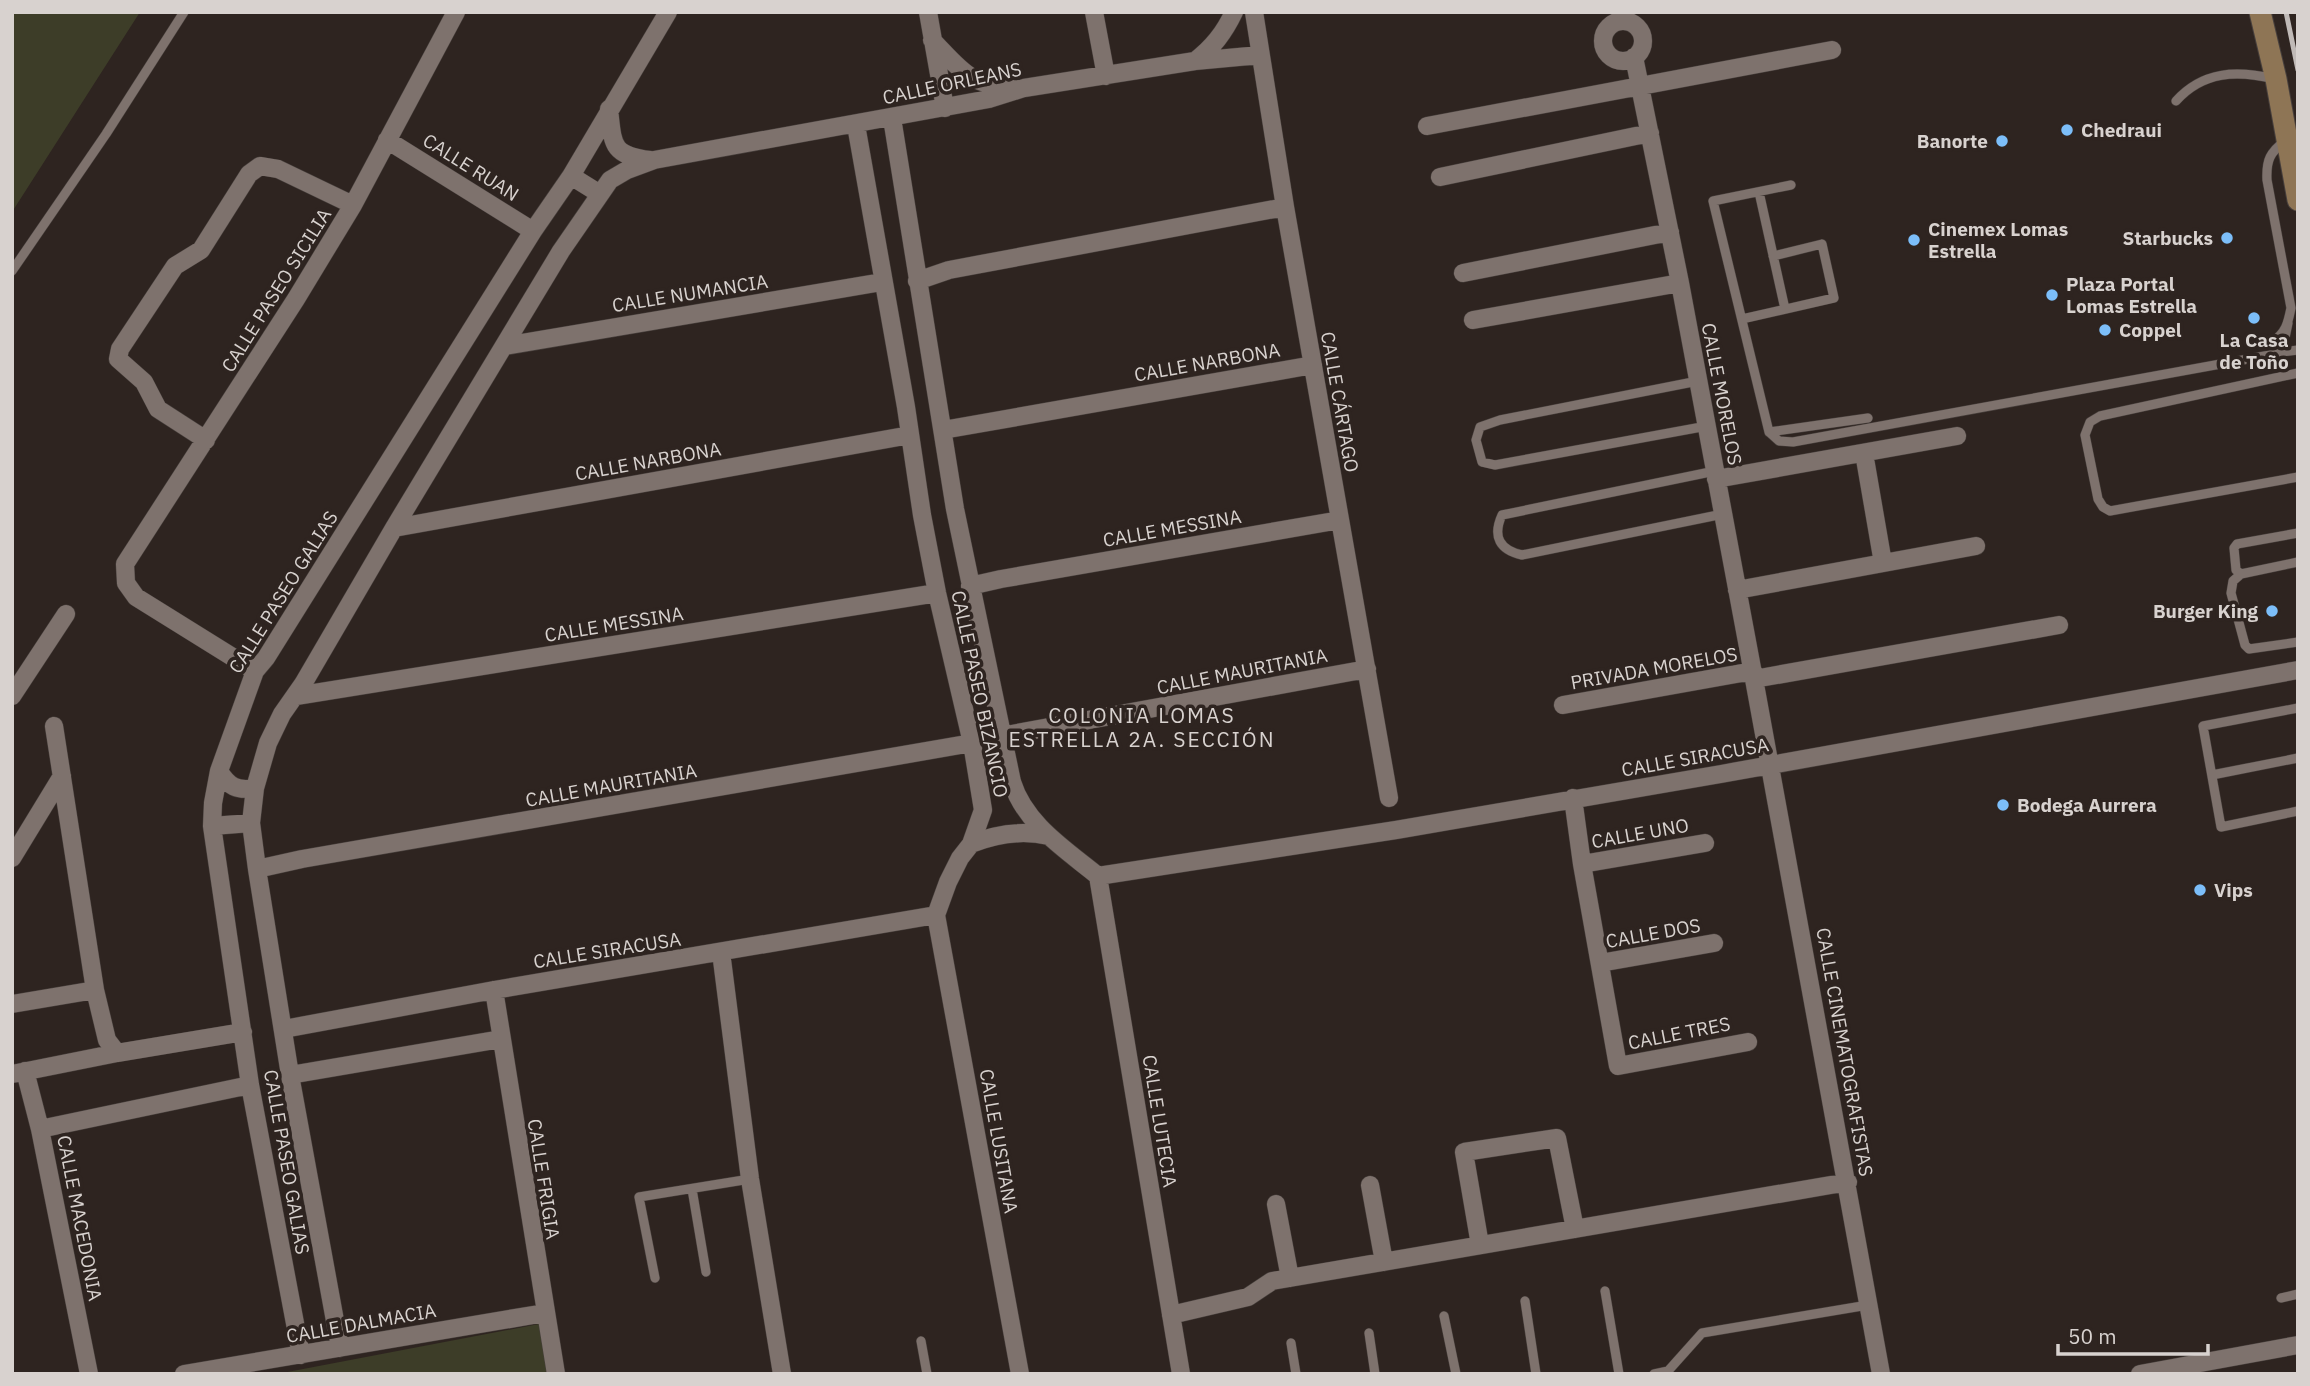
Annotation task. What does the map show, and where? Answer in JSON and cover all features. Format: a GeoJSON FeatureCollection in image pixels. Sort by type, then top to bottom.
{"type":"FeatureCollection","features":[{"type":"Feature","properties":{"kind":"main road"},"geometry":{"type":"LineString","coordinates":[[2260,12],[2276,79],[2298,200]]}},
{"type":"Feature","properties":{"kind":"street","name":"CALLE PASEO SICILIA"},"geometry":{"type":"LineString","coordinates":[[255,671],[136,597],[126,583],[125,564],[353,205],[456,12]]}},
{"type":"Feature","properties":{"kind":"street","name":"CALLE PASEO GALIAS"},"geometry":{"type":"LineString","coordinates":[[301,1354],[250,1085],[212,826],[219,771],[255,671],[266,659],[533,231],[571,176],[668,12]]}},
{"type":"Feature","properties":{"kind":"street"},"geometry":{"type":"LineString","coordinates":[[928,12],[945,107]]}},
{"type":"Feature","properties":{"kind":"street"},"geometry":{"type":"LineString","coordinates":[[1094,12],[1106,76]]}},
{"type":"Feature","properties":{"kind":"street"},"geometry":{"type":"LineString","coordinates":[[1195,61],[1223,34],[1234,12]]}},
{"type":"Feature","properties":{"kind":"street","name":"CALLE CÁRTAGO"},"geometry":{"type":"LineString","coordinates":[[1255,12],[1285,207],[1388,798]]}},
{"type":"Feature","properties":{"kind":"street"},"geometry":{"type":"LineString","coordinates":[[932,40],[972,79],[988,86],[1024,88]]}},
{"type":"Feature","properties":{"kind":"street"},"geometry":{"type":"LineString","coordinates":[[1427,126],[1832,50]]}},
{"type":"Feature","properties":{"kind":"street","name":"CALLE ORLEANS"},"geometry":{"type":"LineString","coordinates":[[654,160],[892,118],[989,99],[1024,88],[1195,61],[1260,55]]}},
{"type":"Feature","properties":{"kind":"street","name":"CALLE MORELOS"},"geometry":{"type":"LineString","coordinates":[[1634,57],[1680,283],[1766,739]]}},
{"type":"Feature","properties":{"kind":"street"},"geometry":{"type":"LineString","coordinates":[[609,109],[612,136],[620,153],[630,158],[654,160]]}},
{"type":"Feature","properties":{"kind":"street","name":"CALLE PASEO BIZANCIO"},"geometry":{"type":"LineString","coordinates":[[892,118],[955,509],[1001,736],[1016,794],[1049,836],[1098,876]]}},
{"type":"Feature","properties":{"kind":"street","name":"CALLE PASEO BIZANCIO"},"geometry":{"type":"LineString","coordinates":[[856,125],[922,515],[972,743],[982,810],[971,844],[960,858],[948,882],[936,915]]}},
{"type":"Feature","properties":{"kind":"street"},"geometry":{"type":"LineString","coordinates":[[1440,177],[1650,133]]}},
{"type":"Feature","properties":{"kind":"street","name":"CALLE RUAN"},"geometry":{"type":"LineString","coordinates":[[387,140],[533,231]]}},
{"type":"Feature","properties":{"kind":"street","name":"CALLE PASEO GALIAS"},"geometry":{"type":"LineString","coordinates":[[340,1348],[290,1075],[257,869],[251,823],[255,788],[268,743],[282,714],[296,695],[561,251],[610,180],[654,160]]}},
{"type":"Feature","properties":{"kind":"street"},"geometry":{"type":"LineString","coordinates":[[206,440],[158,409],[144,382],[118,359],[120,349],[175,267],[201,250],[249,174],[260,166],[278,169],[353,205]]}},
{"type":"Feature","properties":{"kind":"street"},"geometry":{"type":"LineString","coordinates":[[571,176],[600,194]]}},
{"type":"Feature","properties":{"kind":"street"},"geometry":{"type":"LineString","coordinates":[[917,281],[948,270],[1285,207]]}},
{"type":"Feature","properties":{"kind":"street"},"geometry":{"type":"LineString","coordinates":[[1463,273],[1670,232]]}},
{"type":"Feature","properties":{"kind":"street","name":"CALLE NUMANCIA"},"geometry":{"type":"LineString","coordinates":[[505,346],[882,282]]}},
{"type":"Feature","properties":{"kind":"street"},"geometry":{"type":"LineString","coordinates":[[1473,320],[1680,283]]}},
{"type":"Feature","properties":{"kind":"street","name":"CALLE NARBONA"},"geometry":{"type":"LineString","coordinates":[[943,430],[1313,365]]}},
{"type":"Feature","properties":{"kind":"street","name":"CALLE NARBONA"},"geometry":{"type":"LineString","coordinates":[[394,528],[910,435]]}},
{"type":"Feature","properties":{"kind":"street"},"geometry":{"type":"LineString","coordinates":[[1716,475],[1957,436]]}},
{"type":"Feature","properties":{"kind":"street"},"geometry":{"type":"LineString","coordinates":[[1864,453],[1883,564]]}},
{"type":"Feature","properties":{"kind":"street"},"geometry":{"type":"LineString","coordinates":[[922,515],[955,509]]}},
{"type":"Feature","properties":{"kind":"street","name":"CALLE MESSINA"},"geometry":{"type":"LineString","coordinates":[[970,586],[1339,520]]}},
{"type":"Feature","properties":{"kind":"street"},"geometry":{"type":"LineString","coordinates":[[1738,590],[1976,547]]}},
{"type":"Feature","properties":{"kind":"street","name":"CALLE MESSINA"},"geometry":{"type":"LineString","coordinates":[[296,695],[937,593]]}},
{"type":"Feature","properties":{"kind":"street"},"geometry":{"type":"LineString","coordinates":[[12,696],[66,614]]}},
{"type":"Feature","properties":{"kind":"street","name":"PRIVADA MORELOS"},"geometry":{"type":"LineString","coordinates":[[1563,705],[2059,625]]}},
{"type":"Feature","properties":{"kind":"street","name":"CALLE MAURITANIA"},"geometry":{"type":"LineString","coordinates":[[1001,736],[1367,668]]}},
{"type":"Feature","properties":{"kind":"street","name":"CALLE SIRACUSA"},"geometry":{"type":"LineString","coordinates":[[1098,876],[1396,830],[2298,670]]}},
{"type":"Feature","properties":{"kind":"street"},"geometry":{"type":"LineString","coordinates":[[54,726],[95,990],[112,1046]]}},
{"type":"Feature","properties":{"kind":"street","name":"CALLE CINEMATOGRAFISTAS"},"geometry":{"type":"LineString","coordinates":[[1766,739],[1881,1374]]}},
{"type":"Feature","properties":{"kind":"street","name":"CALLE MAURITANIA"},"geometry":{"type":"LineString","coordinates":[[257,869],[972,743]]}},
{"type":"Feature","properties":{"kind":"street"},"geometry":{"type":"LineString","coordinates":[[219,771],[227,784],[240,790],[255,788]]}},
{"type":"Feature","properties":{"kind":"street"},"geometry":{"type":"LineString","coordinates":[[12,858],[62,776]]}},
{"type":"Feature","properties":{"kind":"street"},"geometry":{"type":"LineString","coordinates":[[1573,799],[1600,963]]}},
{"type":"Feature","properties":{"kind":"street"},"geometry":{"type":"LineString","coordinates":[[212,826],[251,823]]}},
{"type":"Feature","properties":{"kind":"street"},"geometry":{"type":"LineString","coordinates":[[971,844],[1014,834],[1049,836]]}},
{"type":"Feature","properties":{"kind":"street","name":"CALLE UNO"},"geometry":{"type":"LineString","coordinates":[[1582,864],[1705,844]]}},
{"type":"Feature","properties":{"kind":"street","name":"CALLE LUTECIA"},"geometry":{"type":"LineString","coordinates":[[1098,876],[1181,1374]]}},
{"type":"Feature","properties":{"kind":"street","name":"CALLE SIRACUSA"},"geometry":{"type":"LineString","coordinates":[[284,1029],[494,990],[936,915]]}},
{"type":"Feature","properties":{"kind":"street","name":"CALLE LUSITANA"},"geometry":{"type":"LineString","coordinates":[[936,915],[1020,1374]]}},
{"type":"Feature","properties":{"kind":"street","name":"CALLE DOS"},"geometry":{"type":"LineString","coordinates":[[1600,963],[1714,943]]}},
{"type":"Feature","properties":{"kind":"street"},"geometry":{"type":"LineString","coordinates":[[721,952],[750,1179],[782,1374]]}},
{"type":"Feature","properties":{"kind":"street","name":"CALLE TRES"},"geometry":{"type":"LineString","coordinates":[[1600,963],[1618,1066],[1748,1042]]}},
{"type":"Feature","properties":{"kind":"street"},"geometry":{"type":"LineString","coordinates":[[12,1004],[95,990]]}},
{"type":"Feature","properties":{"kind":"street","name":"CALLE FRIGIA"},"geometry":{"type":"LineString","coordinates":[[494,990],[556,1374]]}},
{"type":"Feature","properties":{"kind":"street"},"geometry":{"type":"LineString","coordinates":[[19,1072],[88,1059],[112,1046],[243,1032]]}},
{"type":"Feature","properties":{"kind":"street"},"geometry":{"type":"LineString","coordinates":[[290,1075],[501,1039]]}},
{"type":"Feature","properties":{"kind":"street","name":"CALLE MACEDONIA"},"geometry":{"type":"LineString","coordinates":[[19,1072],[40,1129],[89,1374]]}},
{"type":"Feature","properties":{"kind":"street"},"geometry":{"type":"LineString","coordinates":[[40,1129],[157,1102],[250,1085]]}},
{"type":"Feature","properties":{"kind":"street"},"geometry":{"type":"LineString","coordinates":[[1480,1245],[1464,1152],[1557,1138],[1575,1229]]}},
{"type":"Feature","properties":{"kind":"street"},"geometry":{"type":"LineString","coordinates":[[1171,1315],[1248,1297],[1272,1281],[1848,1182]]}},
{"type":"Feature","properties":{"kind":"street"},"geometry":{"type":"LineString","coordinates":[[1370,1185],[1384,1262]]}},
{"type":"Feature","properties":{"kind":"street"},"geometry":{"type":"LineString","coordinates":[[1276,1204],[1290,1278]]}},
{"type":"Feature","properties":{"kind":"street","name":"CALLE DALMACIA"},"geometry":{"type":"LineString","coordinates":[[184,1374],[545,1313]]}},
{"type":"Feature","properties":{"kind":"street"},"geometry":{"type":"LineString","coordinates":[[2140,1374],[2195,1369],[2298,1345]]}},
{"type":"Feature","properties":{"kind":"lane"},"geometry":{"type":"LineString","coordinates":[[12,271],[106,134],[184,12]]}},
{"type":"Feature","properties":{"kind":"lane"},"geometry":{"type":"LineString","coordinates":[[2176,101],[2190,86],[2227,73],[2253,74],[2276,79]]}},
{"type":"Feature","properties":{"kind":"lane"},"geometry":{"type":"LineString","coordinates":[[2282,352],[2291,307],[2266,163],[2276,148],[2287,139]]}},
{"type":"Feature","properties":{"kind":"lane"},"geometry":{"type":"LineString","coordinates":[[1791,185],[1713,201],[1769,432],[1779,441],[1793,442],[2298,350]]}},
{"type":"Feature","properties":{"kind":"lane"},"geometry":{"type":"LineString","coordinates":[[1759,192],[1785,309]]}},
{"type":"Feature","properties":{"kind":"lane"},"geometry":{"type":"LineString","coordinates":[[1742,319],[1834,298],[1822,244],[1773,256]]}},
{"type":"Feature","properties":{"kind":"lane"},"geometry":{"type":"LineString","coordinates":[[2272,342],[2281,336],[2288,323]]}},
{"type":"Feature","properties":{"kind":"lane"},"geometry":{"type":"LineString","coordinates":[[2298,373],[2100,416],[2090,422],[2085,435],[2098,499],[2103,507],[2110,511],[2298,477]]}},
{"type":"Feature","properties":{"kind":"lane"},"geometry":{"type":"LineString","coordinates":[[1698,381],[1500,420],[1480,427],[1476,440],[1482,462],[1494,465],[1707,426]]}},
{"type":"Feature","properties":{"kind":"lane"},"geometry":{"type":"LineString","coordinates":[[1769,432],[1868,418]]}},
{"type":"Feature","properties":{"kind":"lane"},"geometry":{"type":"LineString","coordinates":[[1716,475],[1502,515],[1497,525],[1500,544],[1508,552],[1522,555],[1723,514]]}},
{"type":"Feature","properties":{"kind":"lane"},"geometry":{"type":"LineString","coordinates":[[2241,574],[2236,570],[2234,548],[2237,544],[2298,533]]}},
{"type":"Feature","properties":{"kind":"lane"},"geometry":{"type":"LineString","coordinates":[[2298,562],[2241,574],[2233,581],[2231,593],[2245,645],[2249,649],[2298,642]]}},
{"type":"Feature","properties":{"kind":"lane"},"geometry":{"type":"LineString","coordinates":[[2298,708],[2203,726],[2221,827],[2298,811]]}},
{"type":"Feature","properties":{"kind":"lane"},"geometry":{"type":"LineString","coordinates":[[2212,775],[2298,758]]}},
{"type":"Feature","properties":{"kind":"lane"},"geometry":{"type":"LineString","coordinates":[[655,1278],[639,1197],[750,1179]]}},
{"type":"Feature","properties":{"kind":"lane"},"geometry":{"type":"LineString","coordinates":[[692,1189],[706,1272]]}},
{"type":"Feature","properties":{"kind":"lane"},"geometry":{"type":"LineString","coordinates":[[1605,1291],[1619,1374]]}},
{"type":"Feature","properties":{"kind":"lane"},"geometry":{"type":"LineString","coordinates":[[2281,1298],[2298,1294]]}},
{"type":"Feature","properties":{"kind":"lane"},"geometry":{"type":"LineString","coordinates":[[1525,1301],[1536,1374]]}},
{"type":"Feature","properties":{"kind":"lane"},"geometry":{"type":"LineString","coordinates":[[1654,1374],[1668,1371],[1702,1333],[1868,1304]]}},
{"type":"Feature","properties":{"kind":"lane"},"geometry":{"type":"LineString","coordinates":[[1444,1316],[1456,1374]]}},
{"type":"Feature","properties":{"kind":"lane"},"geometry":{"type":"LineString","coordinates":[[1369,1333],[1375,1374]]}},
{"type":"Feature","properties":{"kind":"lane"},"geometry":{"type":"LineString","coordinates":[[921,1341],[926,1374]]}},
{"type":"Feature","properties":{"kind":"lane"},"geometry":{"type":"LineString","coordinates":[[1290,1343],[1296,1374]]}},
{"type":"Feature","properties":{"kind":"green space"},"geometry":{"type":"Polygon","coordinates":[[[12,12],[140,12],[12,212],[12,12]]]}},
{"type":"Feature","properties":{"kind":"green space"},"geometry":{"type":"Polygon","coordinates":[[[539,1324],[549,1374],[277,1374],[539,1324]]]}},
{"type":"Feature","properties":{"kind":"railway"},"geometry":{"type":"LineString","coordinates":[[2286,12],[2298,70]]}},
{"type":"Feature","properties":{"kind":"place","name":"Chedraui"},"geometry":{"type":"Point","coordinates":[2067,130]}},
{"type":"Feature","properties":{"kind":"place","name":"Banorte"},"geometry":{"type":"Point","coordinates":[2002,141]}},
{"type":"Feature","properties":{"kind":"place","name":"Starbucks"},"geometry":{"type":"Point","coordinates":[2227,238]}},
{"type":"Feature","properties":{"kind":"place","name":"Cinemex Lomas Estrella"},"geometry":{"type":"Point","coordinates":[1914,240]}},
{"type":"Feature","properties":{"kind":"place","name":"Plaza Portal Lomas Estrella"},"geometry":{"type":"Point","coordinates":[2052,295]}},
{"type":"Feature","properties":{"kind":"place","name":"La Casa de Toño"},"geometry":{"type":"Point","coordinates":[2254,318]}},
{"type":"Feature","properties":{"kind":"place","name":"Coppel"},"geometry":{"type":"Point","coordinates":[2105,330]}},
{"type":"Feature","properties":{"kind":"place","name":"Burger King"},"geometry":{"type":"Point","coordinates":[2272,611]}},
{"type":"Feature","properties":{"kind":"place","name":"Bodega Aurrera"},"geometry":{"type":"Point","coordinates":[2003,805]}},
{"type":"Feature","properties":{"kind":"place","name":"Vips"},"geometry":{"type":"Point","coordinates":[2200,890]}},
{"type":"Feature","properties":{"kind":"district","name":"COLONIA LOMAS ESTRELLA 2A. SECCIÓN"},"geometry":{"type":"Point","coordinates":[1142,728]}}]}
